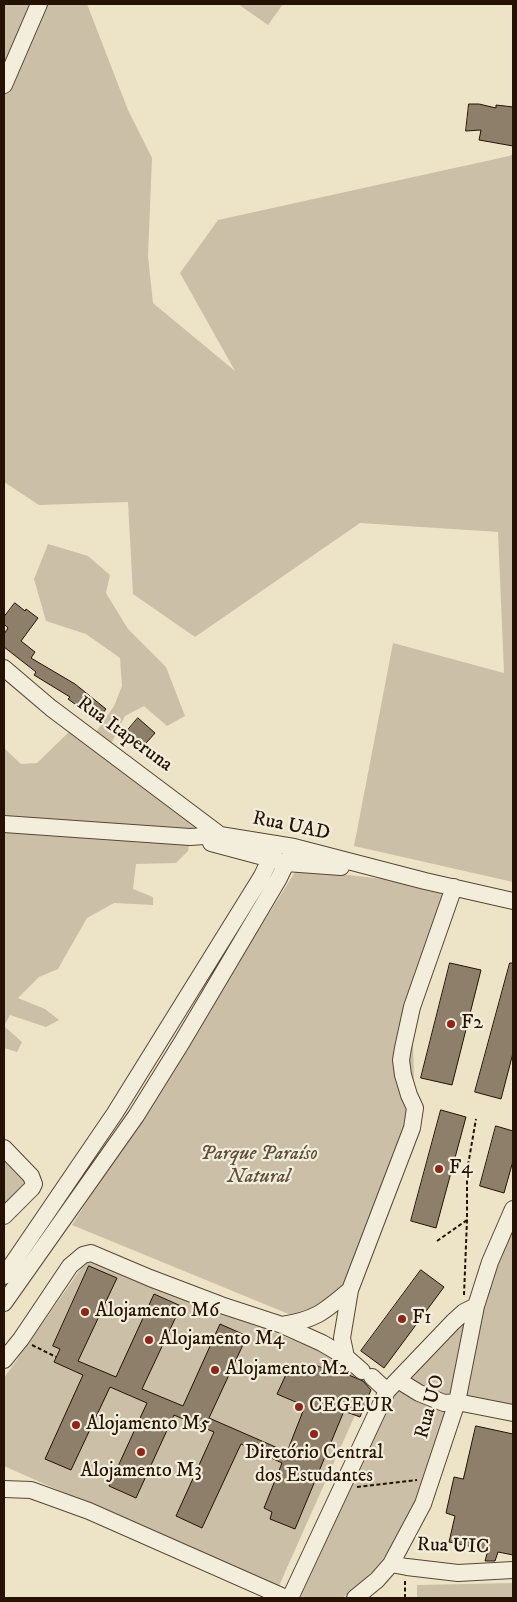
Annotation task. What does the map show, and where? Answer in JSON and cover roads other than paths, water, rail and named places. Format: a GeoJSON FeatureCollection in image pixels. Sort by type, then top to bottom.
{"type":"FeatureCollection","features":[{"type":"Feature","properties":{"kind":"street"},"geometry":{"type":"LineString","coordinates":[[4,85],[39,4]]}},
{"type":"Feature","properties":{"kind":"street","name":"Rua Itaperuna"},"geometry":{"type":"LineString","coordinates":[[4,668],[51,708],[220,835]]}},
{"type":"Feature","properties":{"kind":"street","name":"Rua UAD"},"geometry":{"type":"LineString","coordinates":[[4,823],[190,837],[274,851],[294,847],[513,901]]}},
{"type":"Feature","properties":{"kind":"street","name":"Rua UAD"},"geometry":{"type":"LineString","coordinates":[[190,837],[220,835],[274,851],[286,863],[383,870]]}},
{"type":"Feature","properties":{"kind":"street"},"geometry":{"type":"LineString","coordinates":[[4,1303],[136,1116],[278,880],[294,847]]}},
{"type":"Feature","properties":{"kind":"street"},"geometry":{"type":"LineString","coordinates":[[4,1276],[114,1113],[262,876],[274,851]]}},
{"type":"Feature","properties":{"kind":"street"},"geometry":{"type":"LineString","coordinates":[[346,1357],[342,1338],[350,1290],[412,1128],[415,1108],[408,1095],[402,1075],[401,1060],[412,1007],[454,887]]}},
{"type":"Feature","properties":{"kind":"street"},"geometry":{"type":"LineString","coordinates":[[4,1148],[32,1176],[34,1184],[4,1216]]}},
{"type":"Feature","properties":{"kind":"street","name":"Rua UO"},"geometry":{"type":"LineString","coordinates":[[355,1598],[377,1580],[391,1564],[423,1504],[457,1402],[470,1309],[513,1209]]}},
{"type":"Feature","properties":{"kind":"street"},"geometry":{"type":"LineString","coordinates":[[4,1360],[21,1339],[70,1266],[82,1255],[91,1253],[221,1305],[282,1325],[322,1343],[346,1357],[367,1374],[393,1386],[419,1393],[444,1403],[457,1402],[513,1413]]}},
{"type":"Feature","properties":{"kind":"street"},"geometry":{"type":"LineString","coordinates":[[282,1325],[308,1320],[329,1308],[350,1290]]}},
{"type":"Feature","properties":{"kind":"street"},"geometry":{"type":"LineString","coordinates":[[4,1489],[31,1490],[89,1511],[288,1598],[322,1531],[340,1489],[393,1386],[470,1309]]}},
{"type":"Feature","properties":{"kind":"street","name":"Rua UIC"},"geometry":{"type":"LineString","coordinates":[[391,1564],[458,1573],[513,1570]]}},
{"type":"Feature","properties":{"kind":"place","name":"F2"},"geometry":{"type":"Point","coordinates":[451,1024]}},
{"type":"Feature","properties":{"kind":"place","name":"F4"},"geometry":{"type":"Point","coordinates":[439,1169]}},
{"type":"Feature","properties":{"kind":"place","name":"Alojamento M6"},"geometry":{"type":"Point","coordinates":[85,1312]}},
{"type":"Feature","properties":{"kind":"place","name":"F1"},"geometry":{"type":"Point","coordinates":[402,1319]}},
{"type":"Feature","properties":{"kind":"place","name":"Alojamento M4"},"geometry":{"type":"Point","coordinates":[149,1340]}},
{"type":"Feature","properties":{"kind":"place","name":"Alojamento M2"},"geometry":{"type":"Point","coordinates":[215,1370]}},
{"type":"Feature","properties":{"kind":"place","name":"CEGEUR"},"geometry":{"type":"Point","coordinates":[299,1407]}},
{"type":"Feature","properties":{"kind":"place","name":"Alojamento M5"},"geometry":{"type":"Point","coordinates":[76,1425]}},
{"type":"Feature","properties":{"kind":"place","name":"Diretório Central dos Estudantes"},"geometry":{"type":"Point","coordinates":[314,1434]}},
{"type":"Feature","properties":{"kind":"place","name":"Alojamento M3"},"geometry":{"type":"Point","coordinates":[141,1452]}},
{"type":"Feature","properties":{"kind":"park label","name":"Parque Paraíso Natural"},"geometry":{"type":"Point","coordinates":[259,1166]}}]}
